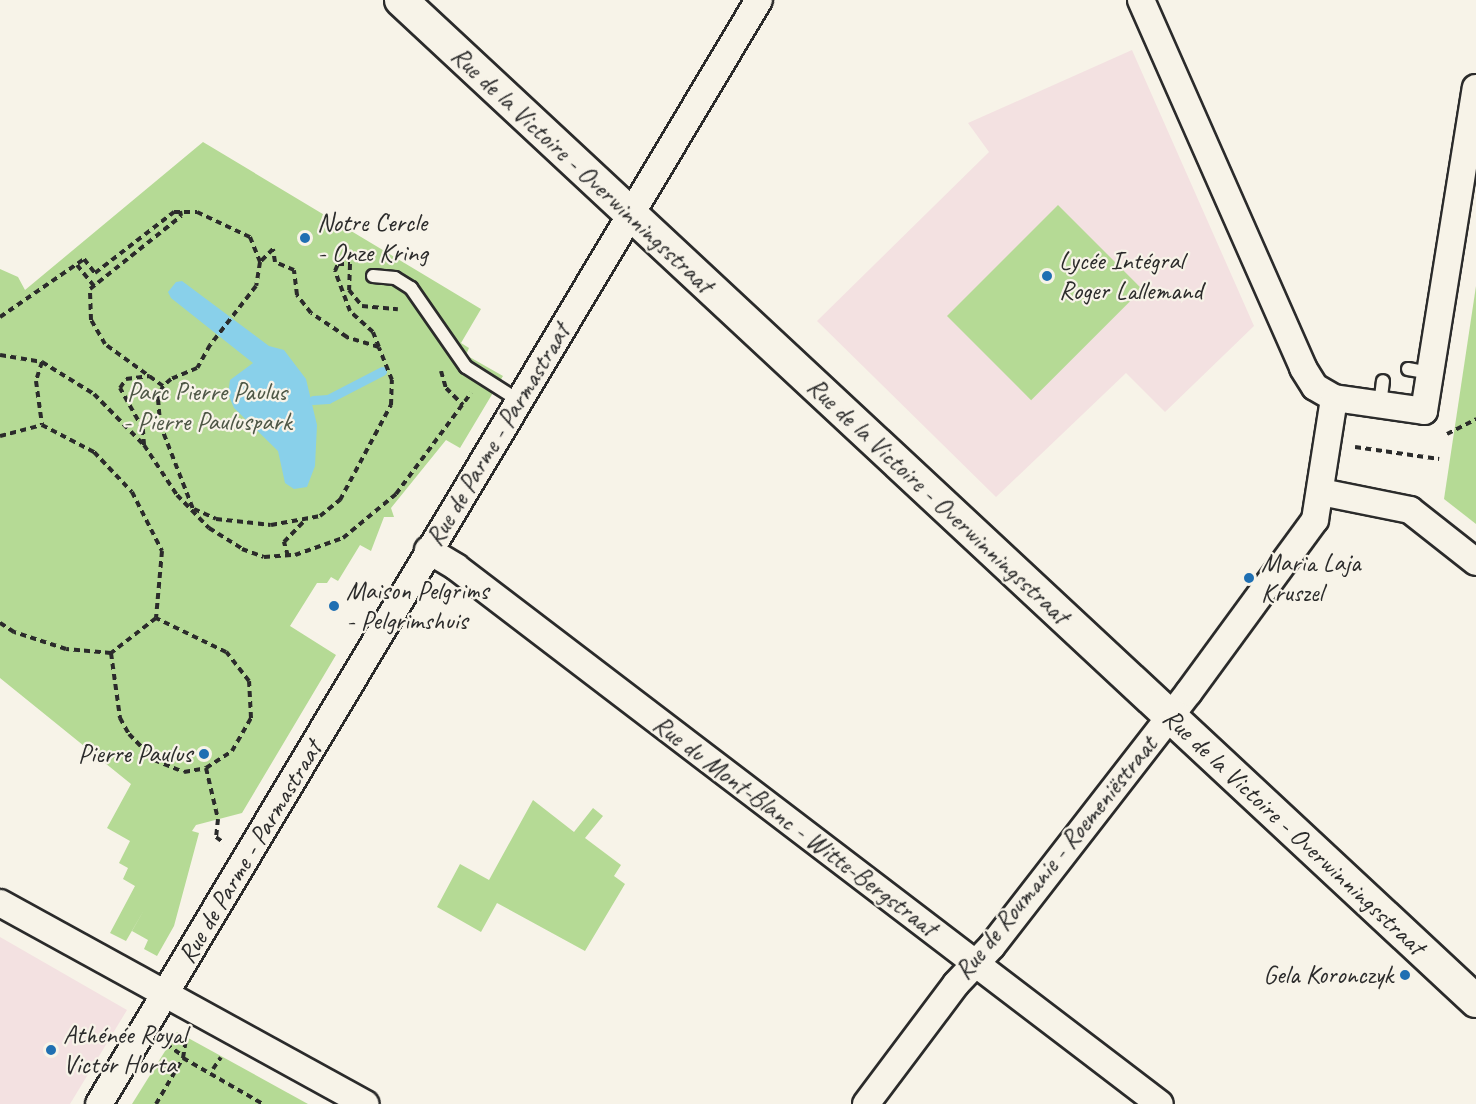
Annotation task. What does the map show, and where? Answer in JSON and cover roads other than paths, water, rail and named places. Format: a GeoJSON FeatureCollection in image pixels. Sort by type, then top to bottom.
{"type":"FeatureCollection","features":[{"type":"Feature","properties":{"kind":"street","name":"Rue de la Victoire - Overwinningsstraat"},"geometry":{"type":"LineString","coordinates":[[401,0],[630,216],[1476,1001]]}},
{"type":"Feature","properties":{"kind":"street","name":"Rue de Parme - Parmastraat"},"geometry":{"type":"LineString","coordinates":[[99,1104],[428,550],[759,0]]}},
{"type":"Feature","properties":{"kind":"street"},"geometry":{"type":"LineString","coordinates":[[1141,0],[1303,368],[1315,387],[1334,398],[1382,393],[1424,411],[1419,371],[1467,211],[1476,88]]}},
{"type":"Feature","properties":{"kind":"street","name":"Rue de Roumanie - Roemeniëstraat"},"geometry":{"type":"LineString","coordinates":[[866,1104],[956,984],[975,964],[1170,716],[1315,520],[1334,398]]}},
{"type":"Feature","properties":{"kind":"street"},"geometry":{"type":"LineString","coordinates":[[1321,492],[1389,503],[1410,510],[1417,518],[1476,562]]}},
{"type":"Feature","properties":{"kind":"street","name":"Rue du Mont-Blanc - Witte-Bergstraat"},"geometry":{"type":"LineString","coordinates":[[428,550],[456,567],[1160,1104]]}},
{"type":"Feature","properties":{"kind":"street"},"geometry":{"type":"LineString","coordinates":[[0,903],[365,1104]]}},
{"type":"Feature","properties":{"kind":"lane"},"geometry":{"type":"LineString","coordinates":[[373,276],[395,278],[411,288],[466,368],[481,380],[518,400]]}},
{"type":"Feature","properties":{"kind":"water"},"geometry":{"type":"Polygon","coordinates":[[[182,281],[269,346],[284,350],[306,379],[317,425],[315,466],[307,487],[294,489],[285,483],[278,451],[234,408],[228,394],[230,380],[253,363],[171,298],[168,292],[176,282],[182,281]]]}},
{"type":"Feature","properties":{"kind":"waterway"},"geometry":{"type":"LineString","coordinates":[[313,400],[328,399],[382,371]]}},
{"type":"Feature","properties":{"kind":"place","name":"Notre Cercle - Onze Kring"},"geometry":{"type":"Point","coordinates":[305,238]}},
{"type":"Feature","properties":{"kind":"place","name":"Lycée Intégral Roger Lallemand"},"geometry":{"type":"Point","coordinates":[1047,276]}},
{"type":"Feature","properties":{"kind":"place","name":"Maria Laja Kruszel"},"geometry":{"type":"Point","coordinates":[1249,578]}},
{"type":"Feature","properties":{"kind":"place","name":"Maison Pelgrims - Pelgrimshuis"},"geometry":{"type":"Point","coordinates":[334,606]}},
{"type":"Feature","properties":{"kind":"place","name":"Pierre Paulus"},"geometry":{"type":"Point","coordinates":[204,754]}},
{"type":"Feature","properties":{"kind":"place","name":"Gela Koronczyk"},"geometry":{"type":"Point","coordinates":[1405,975]}},
{"type":"Feature","properties":{"kind":"place","name":"Athénée Royal Victor Horta"},"geometry":{"type":"Point","coordinates":[51,1050]}},
{"type":"Feature","properties":{"kind":"park label","name":"Parc Pierre Paulus - Pierre Pauluspark"},"geometry":{"type":"Point","coordinates":[207,406]}}]}
